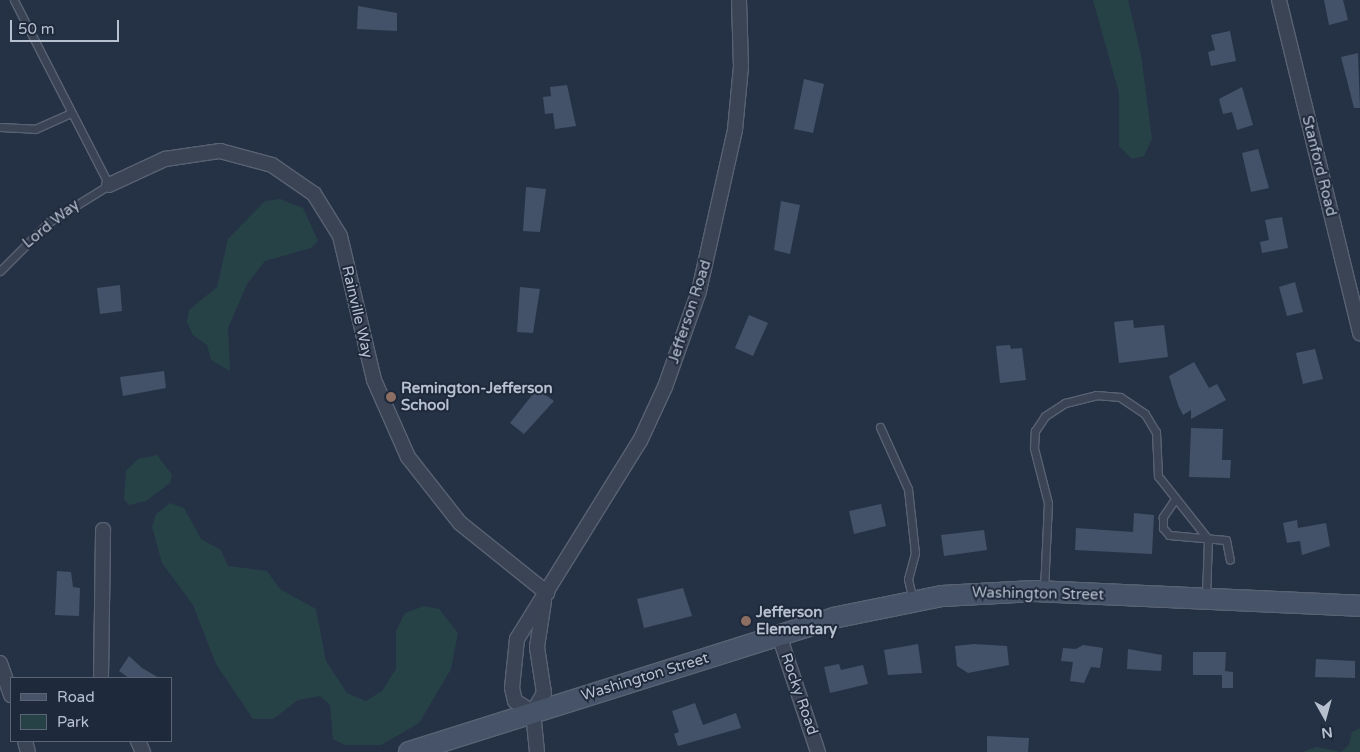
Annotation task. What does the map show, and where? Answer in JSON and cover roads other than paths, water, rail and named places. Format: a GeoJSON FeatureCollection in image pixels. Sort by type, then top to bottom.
{"type":"FeatureCollection","features":[{"type":"Feature","properties":{"kind":"main road","name":"Washington Street"},"geometry":{"type":"LineString","coordinates":[[409,752],[779,635],[913,600],[973,593],[1044,592],[1360,606]]}},
{"type":"Feature","properties":{"kind":"street","name":"Jefferson Road"},"geometry":{"type":"LineString","coordinates":[[547,593],[537,647],[544,693],[534,712],[515,701],[513,661],[522,628],[547,593],[640,441],[665,387],[699,291],[735,130],[741,67],[739,0]]}},
{"type":"Feature","properties":{"kind":"street","name":"Stanford Road"},"geometry":{"type":"LineString","coordinates":[[1278,0],[1360,333]]}},
{"type":"Feature","properties":{"kind":"street","name":"Rainville Way"},"geometry":{"type":"LineString","coordinates":[[109,185],[173,156],[220,152],[272,165],[314,194],[340,236],[374,380],[408,457],[460,523],[547,593]]}},
{"type":"Feature","properties":{"kind":"street"},"geometry":{"type":"LineString","coordinates":[[101,677],[103,530]]}},
{"type":"Feature","properties":{"kind":"street","name":"Rocky Road"},"geometry":{"type":"LineString","coordinates":[[779,635],[818,752]]}},
{"type":"Feature","properties":{"kind":"street"},"geometry":{"type":"LineString","coordinates":[[0,663],[10,692]]}},
{"type":"Feature","properties":{"kind":"street"},"geometry":{"type":"LineString","coordinates":[[534,712],[538,752]]}},
{"type":"Feature","properties":{"kind":"lane"},"geometry":{"type":"LineString","coordinates":[[14,0],[109,185]]}},
{"type":"Feature","properties":{"kind":"lane"},"geometry":{"type":"LineString","coordinates":[[0,127],[35,129],[71,112]]}},
{"type":"Feature","properties":{"kind":"lane","name":"Lord Way"},"geometry":{"type":"LineString","coordinates":[[0,271],[49,222],[109,185]]}},
{"type":"Feature","properties":{"kind":"lane"},"geometry":{"type":"LineString","coordinates":[[1044,592],[1048,503],[1034,448],[1035,431],[1045,416],[1065,403],[1096,395],[1120,397],[1145,414],[1156,432],[1158,476],[1208,539],[1206,600]]}},
{"type":"Feature","properties":{"kind":"lane"},"geometry":{"type":"LineString","coordinates":[[880,427],[908,489],[915,553],[908,579],[913,600]]}},
{"type":"Feature","properties":{"kind":"lane"},"geometry":{"type":"LineString","coordinates":[[1175,499],[1163,517],[1163,528],[1169,535],[1226,540],[1230,560]]}},
{"type":"Feature","properties":{"kind":"place","name":"Remington-Jefferson School"},"geometry":{"type":"Point","coordinates":[391,397]}},
{"type":"Feature","properties":{"kind":"place","name":"Jefferson Elementary"},"geometry":{"type":"Point","coordinates":[746,621]}}]}
